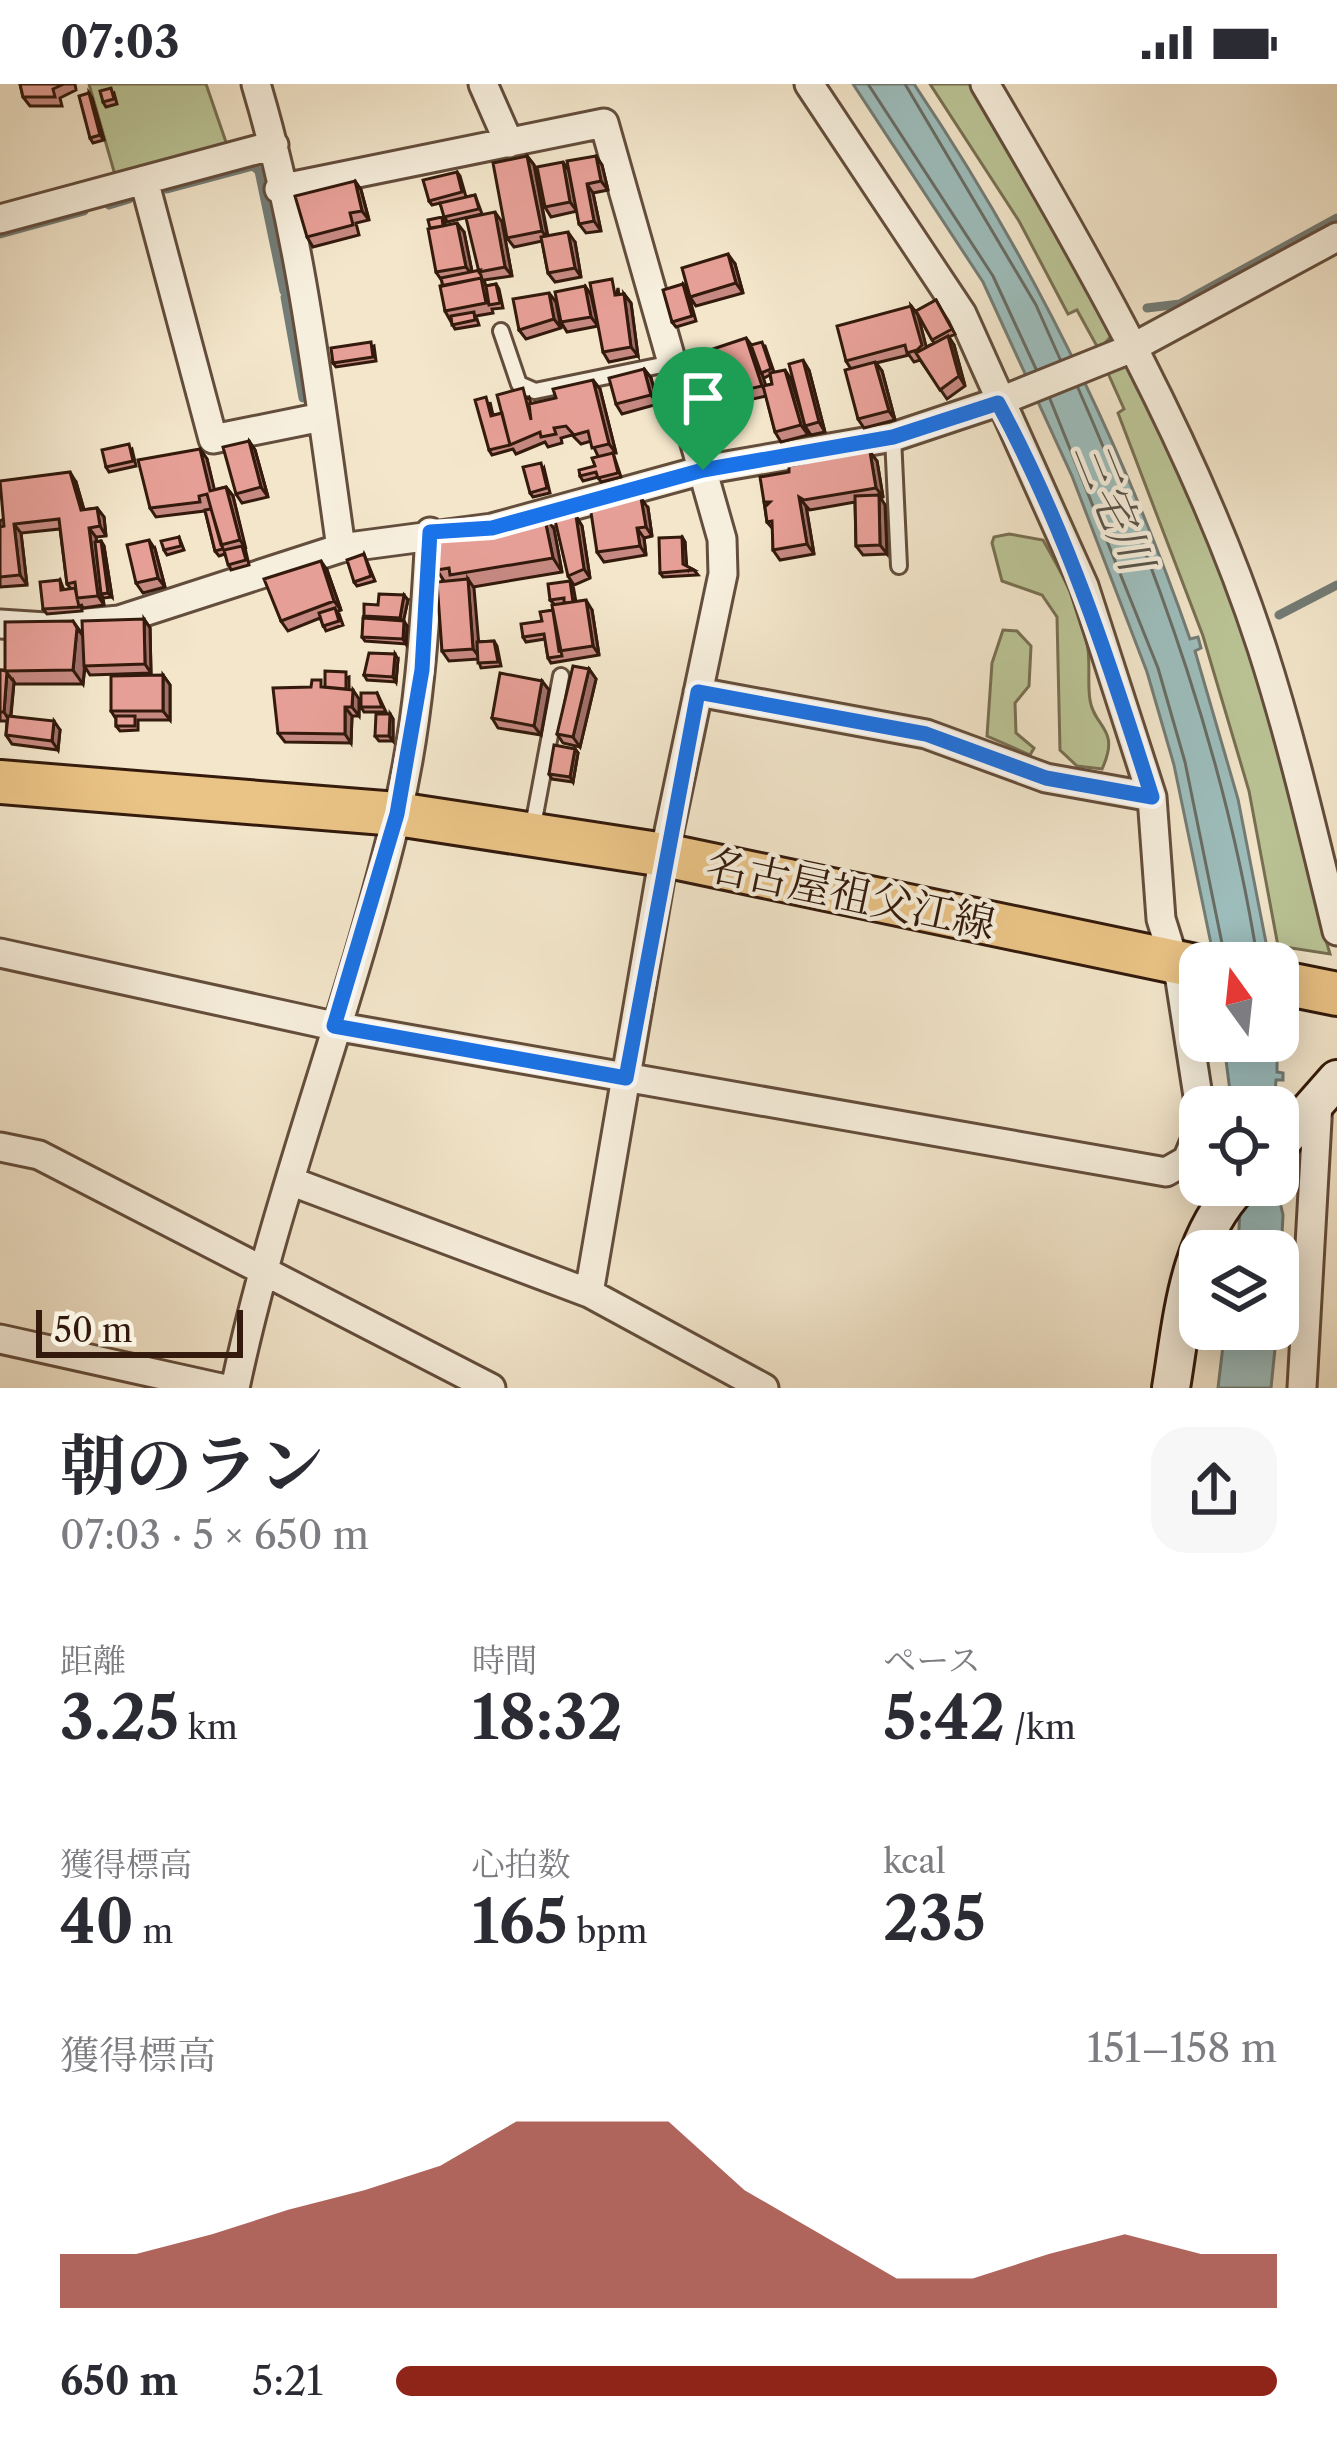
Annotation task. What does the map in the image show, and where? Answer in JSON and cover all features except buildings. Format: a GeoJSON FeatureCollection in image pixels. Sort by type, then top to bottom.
{"type":"FeatureCollection","features":[{"type":"Feature","properties":{"kind":"main road","name":"名古屋祖父江線"},"geometry":{"type":"LineString","coordinates":[[0,782],[397,814],[664,855],[1179,962]]}},
{"type":"Feature","properties":{"kind":"main road"},"geometry":{"type":"LineString","coordinates":[[1171,1388],[1198,1245],[1223,1206]]}},
{"type":"Feature","properties":{"kind":"street"},"geometry":{"type":"LineString","coordinates":[[256,84],[274,145],[306,309],[341,548]]}},
{"type":"Feature","properties":{"kind":"street"},"geometry":{"type":"LineString","coordinates":[[483,84],[509,142]]}},
{"type":"Feature","properties":{"kind":"street"},"geometry":{"type":"LineString","coordinates":[[808,84],[962,314],[1037,476],[1084,586],[1152,797],[1161,919],[1179,950]]}},
{"type":"Feature","properties":{"kind":"street"},"geometry":{"type":"LineString","coordinates":[[985,84],[1054,202],[1118,354],[1220,539],[1261,646],[1337,931]]}},
{"type":"Feature","properties":{"kind":"street"},"geometry":{"type":"LineString","coordinates":[[279,189],[604,123],[673,363],[722,539],[723,574],[664,855],[589,1293]]}},
{"type":"Feature","properties":{"kind":"street"},"geometry":{"type":"LineString","coordinates":[[0,219],[274,145]]}},
{"type":"Feature","properties":{"kind":"street"},"geometry":{"type":"LineString","coordinates":[[144,180],[213,440],[322,417]]}},
{"type":"Feature","properties":{"kind":"street"},"geometry":{"type":"LineString","coordinates":[[0,624],[46,627],[119,620],[341,548],[430,532],[492,528],[703,470],[893,437],[1118,354],[1337,236]]}},
{"type":"Feature","properties":{"kind":"street"},"geometry":{"type":"LineString","coordinates":[[235,1388],[261,1266],[397,814],[422,670],[430,532]]}},
{"type":"Feature","properties":{"kind":"street"},"geometry":{"type":"LineString","coordinates":[[698,692],[926,734],[1046,778],[1152,797]]}},
{"type":"Feature","properties":{"kind":"street"},"geometry":{"type":"LineString","coordinates":[[0,953],[334,1026],[1166,1172],[1179,1165]]}},
{"type":"Feature","properties":{"kind":"street"},"geometry":{"type":"LineString","coordinates":[[1303,1388],[1309,1112]]}},
{"type":"Feature","properties":{"kind":"street"},"geometry":{"type":"LineString","coordinates":[[0,1147],[39,1155],[491,1388]]}},
{"type":"Feature","properties":{"kind":"street"},"geometry":{"type":"LineString","coordinates":[[290,1181],[589,1293],[764,1388]]}},
{"type":"Feature","properties":{"kind":"street"},"geometry":{"type":"LineString","coordinates":[[0,1340],[221,1388]]}},
{"type":"Feature","properties":{"kind":"lane"},"geometry":{"type":"LineString","coordinates":[[501,331],[519,384],[535,392],[673,363]]}},
{"type":"Feature","properties":{"kind":"lane"},"geometry":{"type":"LineString","coordinates":[[893,437],[899,566]]}},
{"type":"Feature","properties":{"kind":"lane"},"geometry":{"type":"LineString","coordinates":[[532,835],[561,676]]}},
{"type":"Feature","properties":{"kind":"green space"},"geometry":{"type":"Polygon","coordinates":[[[89,84],[206,84],[227,145],[115,175],[89,84]]]}},
{"type":"Feature","properties":{"kind":"green space"},"geometry":{"type":"Polygon","coordinates":[[[930,84],[976,84],[1113,334],[1099,350],[1077,310],[1068,314],[1019,221],[930,84]]]}},
{"type":"Feature","properties":{"kind":"green space"},"geometry":{"type":"Polygon","coordinates":[[[1130,360],[1210,534],[1250,646],[1331,934],[1325,937],[1330,954],[1299,949],[1299,942],[1277,942],[1249,791],[1203,636],[1118,413],[1124,409],[1107,371],[1130,360]]]}},
{"type":"Feature","properties":{"kind":"green space"},"geometry":{"type":"Polygon","coordinates":[[[1009,534],[1043,540],[1075,602],[1088,650],[1092,709],[1108,737],[1102,769],[1077,766],[1060,750],[1057,617],[1042,595],[1002,581],[992,543],[994,537],[1009,534]]]}},
{"type":"Feature","properties":{"kind":"green space"},"geometry":{"type":"Polygon","coordinates":[[[1003,630],[1017,631],[1031,646],[1029,686],[1015,703],[1016,733],[1034,748],[1030,755],[987,736],[992,663],[1003,630]]]}},
{"type":"Feature","properties":{"kind":"water","name":"三宅川"},"geometry":{"type":"Polygon","coordinates":[[[853,84],[914,84],[997,216],[1070,352],[1134,493],[1190,639],[1198,637],[1201,648],[1195,651],[1238,799],[1266,942],[1211,942],[1174,765],[1147,672],[1072,476],[983,282],[853,84]]]}},
{"type":"Feature","properties":{"kind":"water"},"geometry":{"type":"Polygon","coordinates":[[[1226,1062],[1277,1062],[1277,1072],[1283,1073],[1276,1086],[1229,1086],[1226,1062]]]}},
{"type":"Feature","properties":{"kind":"water"},"geometry":{"type":"Polygon","coordinates":[[[1240,1206],[1281,1206],[1282,1230],[1239,1230],[1240,1206]]]}},
{"type":"Feature","properties":{"kind":"water"},"geometry":{"type":"Polygon","coordinates":[[[1223,1350],[1275,1350],[1271,1388],[1218,1388],[1223,1350]]]}},
{"type":"Feature","properties":{"kind":"waterway"},"geometry":{"type":"LineString","coordinates":[[167,189],[253,166],[259,171],[284,291]]}},
{"type":"Feature","properties":{"kind":"waterway"},"geometry":{"type":"LineString","coordinates":[[109,205],[129,199]]}},
{"type":"Feature","properties":{"kind":"waterway"},"geometry":{"type":"LineString","coordinates":[[0,234],[84,211]]}},
{"type":"Feature","properties":{"kind":"waterway"},"geometry":{"type":"LineString","coordinates":[[1147,308],[1180,304],[1337,218]]}},
{"type":"Feature","properties":{"kind":"waterway"},"geometry":{"type":"LineString","coordinates":[[285,297],[303,398]]}},
{"type":"Feature","properties":{"kind":"waterway"},"geometry":{"type":"LineString","coordinates":[[1279,615],[1337,585]]}},
{"type":"Feature","properties":{"kind":"route"},"geometry":{"type":"LineString","coordinates":[[998,403],[1037,476],[1084,586],[1152,797],[1046,778],[926,734],[698,692],[626,1078],[334,1026],[397,814],[422,670],[430,532],[492,528],[703,470],[893,437],[998,403]]}}]}
